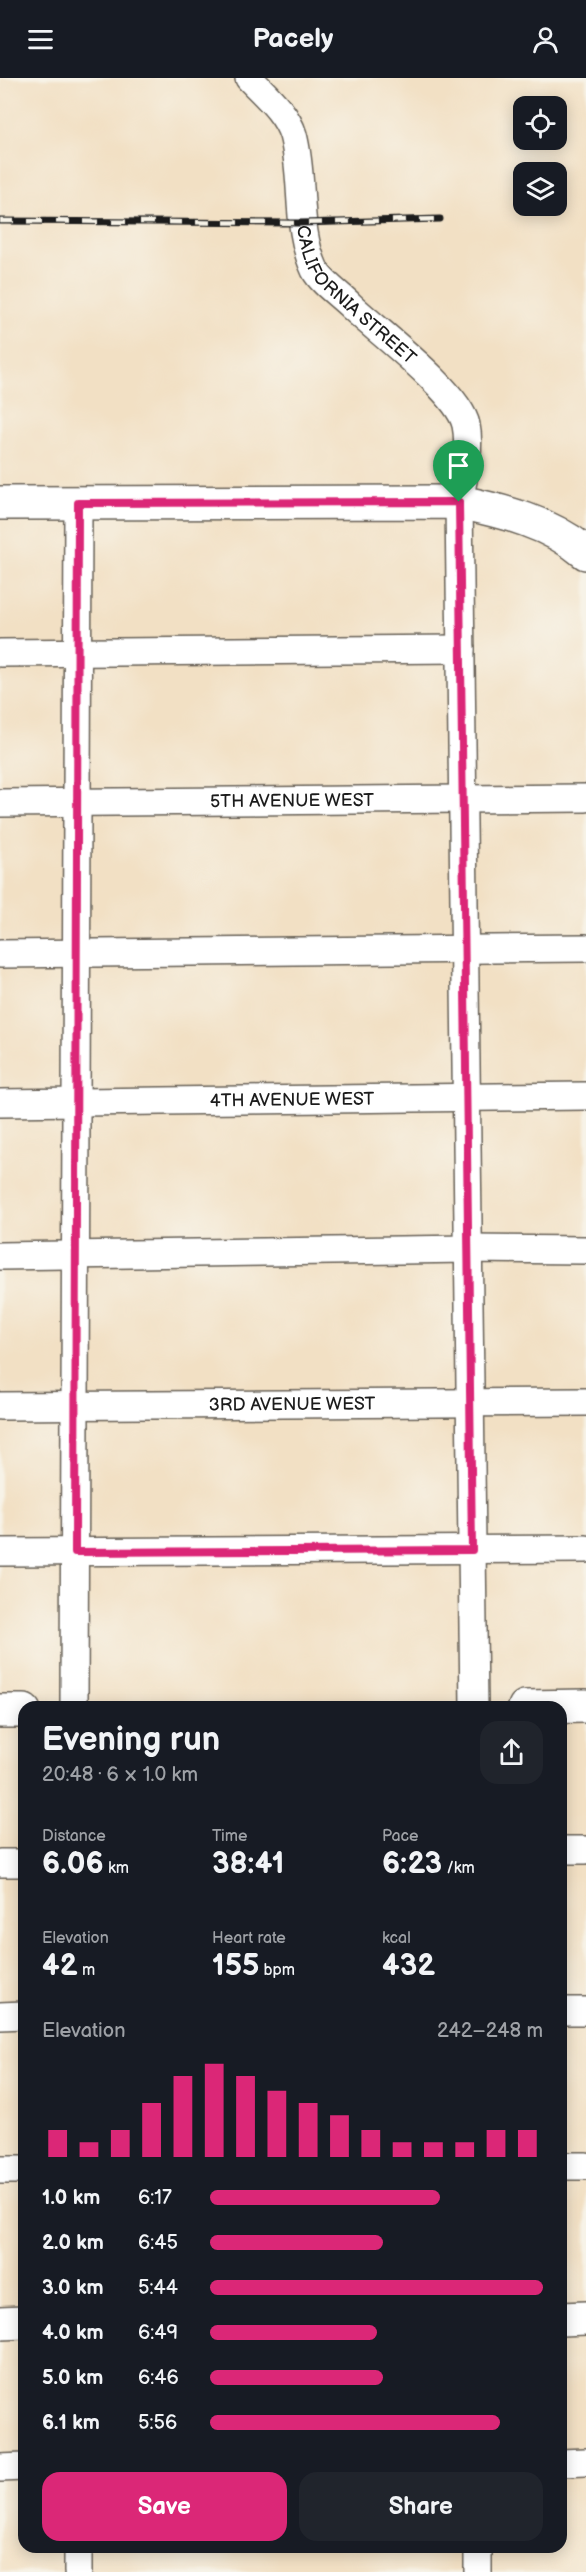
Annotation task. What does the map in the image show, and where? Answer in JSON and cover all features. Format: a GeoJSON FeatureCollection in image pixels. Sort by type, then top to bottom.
{"type":"FeatureCollection","features":[{"type":"Feature","properties":{"kind":"main road"},"geometry":{"type":"LineString","coordinates":[[0,503],[459,502],[503,511],[584,546]]}},
{"type":"Feature","properties":{"kind":"main road"},"geometry":{"type":"LineString","coordinates":[[567,1706],[586,1706]]}},
{"type":"Feature","properties":{"kind":"main road"},"geometry":{"type":"LineString","coordinates":[[0,1711],[18,1711]]}},
{"type":"Feature","properties":{"kind":"main road"},"geometry":{"type":"LineString","coordinates":[[567,2319],[586,2318]]}},
{"type":"Feature","properties":{"kind":"main road"},"geometry":{"type":"LineString","coordinates":[[0,2322],[18,2322]]}},
{"type":"Feature","properties":{"kind":"street","name":"CALIFORNIA STREET"},"geometry":{"type":"LineString","coordinates":[[249,78],[280,111],[293,134],[301,223],[316,271],[374,327],[417,364],[460,410],[466,426],[467,449],[459,502],[474,1701]]}},
{"type":"Feature","properties":{"kind":"street"},"geometry":{"type":"LineString","coordinates":[[74,1701],[78,503]]}},
{"type":"Feature","properties":{"kind":"street"},"geometry":{"type":"LineString","coordinates":[[0,653],[461,649]]}},
{"type":"Feature","properties":{"kind":"street","name":"5TH AVENUE WEST"},"geometry":{"type":"LineString","coordinates":[[0,803],[586,798]]}},
{"type":"Feature","properties":{"kind":"street"},"geometry":{"type":"LineString","coordinates":[[0,954],[586,948]]}},
{"type":"Feature","properties":{"kind":"street","name":"4TH AVENUE WEST"},"geometry":{"type":"LineString","coordinates":[[0,1103],[586,1096]]}},
{"type":"Feature","properties":{"kind":"street"},"geometry":{"type":"LineString","coordinates":[[0,1256],[469,1249],[586,1250]]}},
{"type":"Feature","properties":{"kind":"street","name":"3RD AVENUE WEST"},"geometry":{"type":"LineString","coordinates":[[0,1406],[586,1402]]}},
{"type":"Feature","properties":{"kind":"street"},"geometry":{"type":"LineString","coordinates":[[0,1552],[586,1549]]}},
{"type":"Feature","properties":{"kind":"street"},"geometry":{"type":"LineString","coordinates":[[567,1850],[586,1850]]}},
{"type":"Feature","properties":{"kind":"street"},"geometry":{"type":"LineString","coordinates":[[0,1863],[18,1863]]}},
{"type":"Feature","properties":{"kind":"street"},"geometry":{"type":"LineString","coordinates":[[567,2011],[586,2011]]}},
{"type":"Feature","properties":{"kind":"street"},"geometry":{"type":"LineString","coordinates":[[0,2016],[18,2015]]}},
{"type":"Feature","properties":{"kind":"street"},"geometry":{"type":"LineString","coordinates":[[567,2166],[586,2166]]}},
{"type":"Feature","properties":{"kind":"street"},"geometry":{"type":"LineString","coordinates":[[0,2170],[18,2170]]}},
{"type":"Feature","properties":{"kind":"street"},"geometry":{"type":"LineString","coordinates":[[567,2463],[586,2462]]}},
{"type":"Feature","properties":{"kind":"street"},"geometry":{"type":"LineString","coordinates":[[0,2468],[18,2467]]}},
{"type":"Feature","properties":{"kind":"street"},"geometry":{"type":"LineString","coordinates":[[78,2553],[78,2572]]}},
{"type":"Feature","properties":{"kind":"street"},"geometry":{"type":"LineString","coordinates":[[478,2553],[478,2572]]}},
{"type":"Feature","properties":{"kind":"railway"},"geometry":{"type":"LineString","coordinates":[[0,221],[301,223],[440,219]]}},
{"type":"Feature","properties":{"kind":"route"},"geometry":{"type":"LineString","coordinates":[[459,502],[472,1550],[75,1552],[78,503],[459,502]]}}]}
